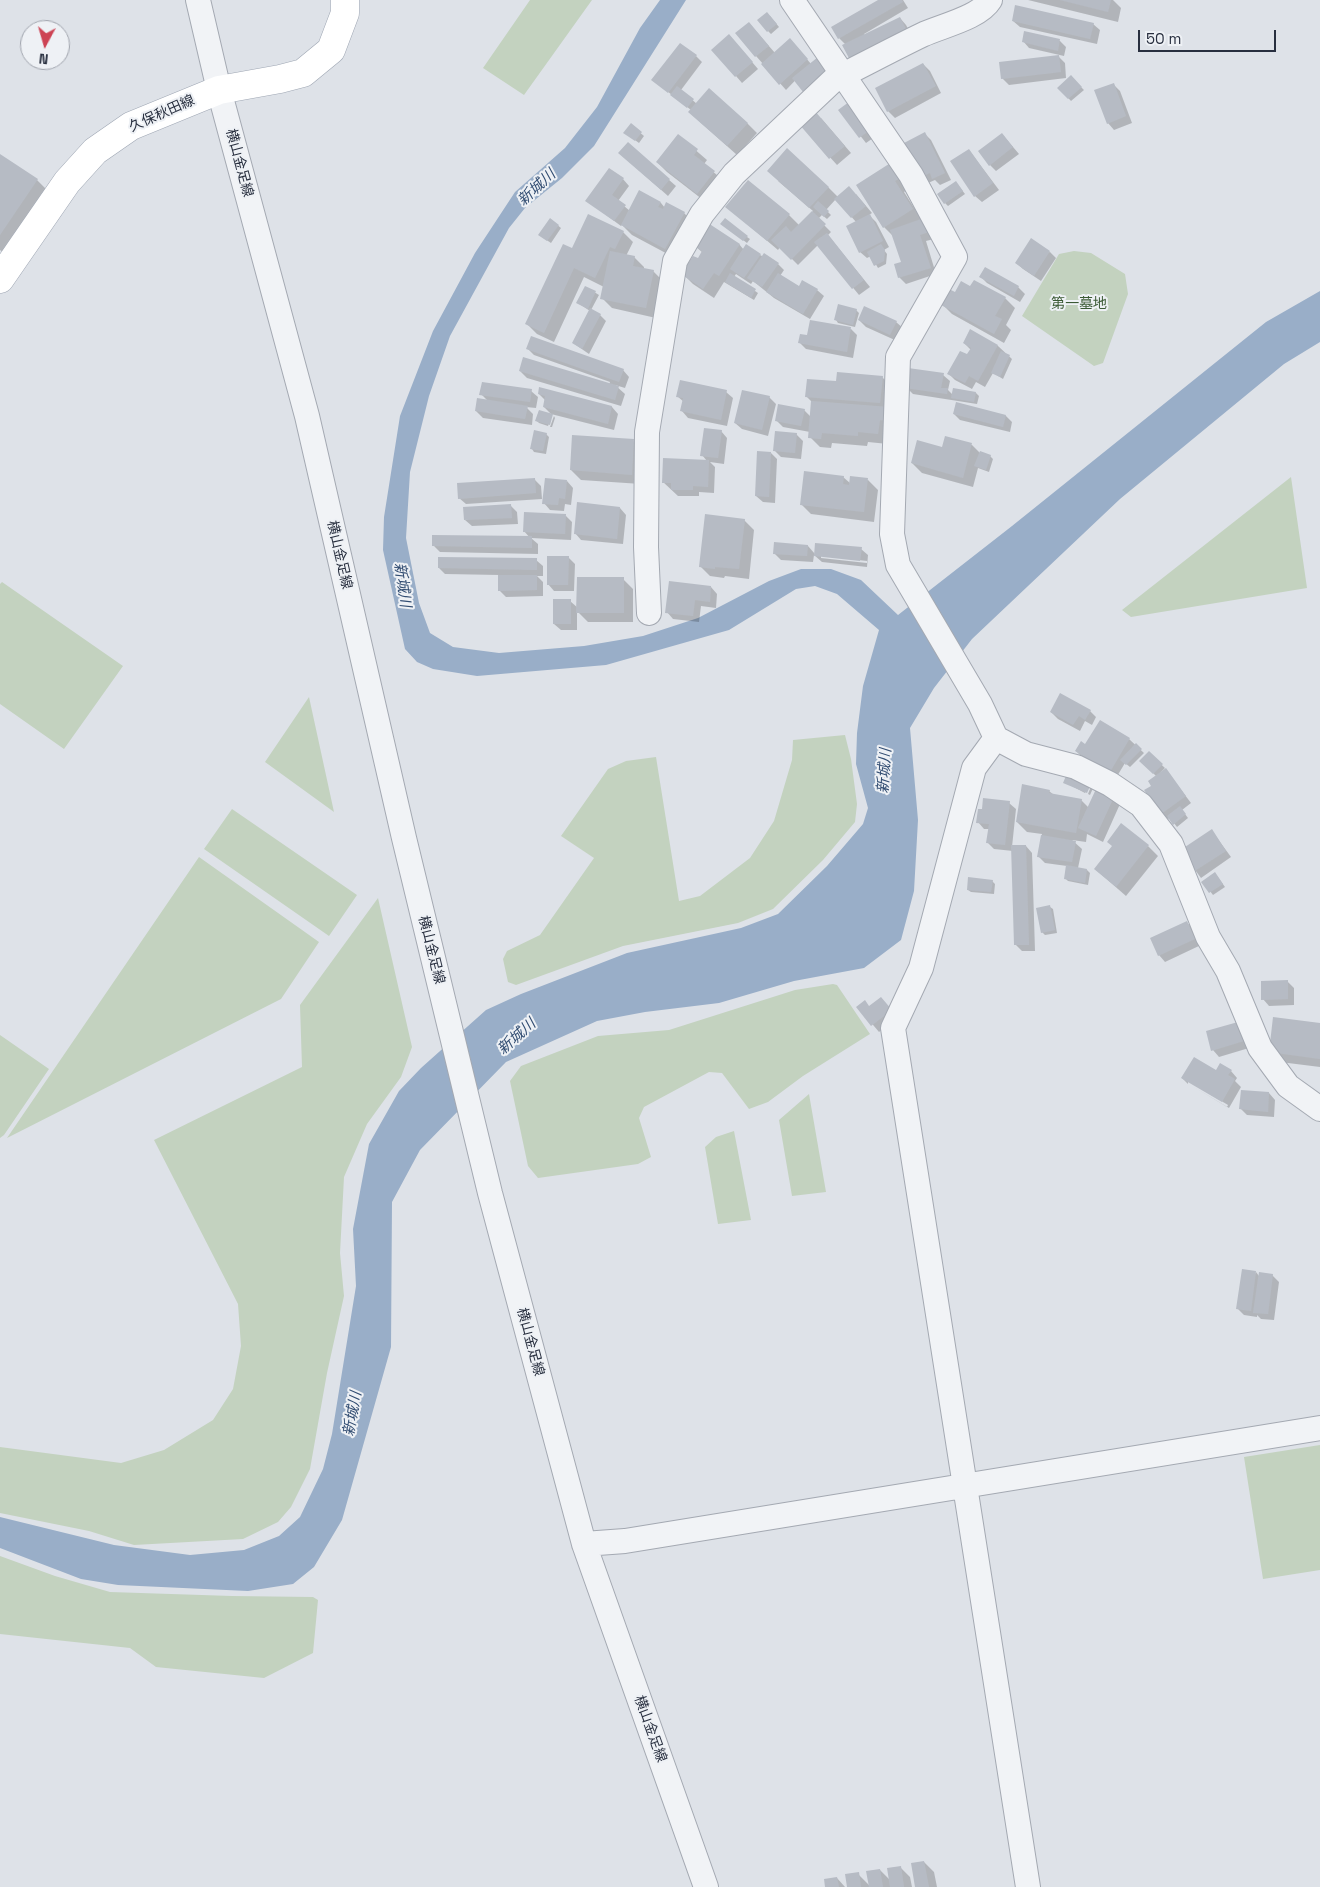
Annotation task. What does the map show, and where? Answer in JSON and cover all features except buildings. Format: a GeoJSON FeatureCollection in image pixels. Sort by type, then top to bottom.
{"type":"FeatureCollection","features":[{"type":"Feature","properties":{"kind":"main road","name":"久保秋田線"},"geometry":{"type":"LineString","coordinates":[[0,279],[67,182],[95,151],[131,126],[219,90],[302,73],[331,50],[345,13],[345,0]]}},
{"type":"Feature","properties":{"kind":"street","name":"横山金足線"},"geometry":{"type":"LineString","coordinates":[[198,0],[219,90],[307,416],[400,819],[490,1193],[584,1544],[706,1887]]}},
{"type":"Feature","properties":{"kind":"street"},"geometry":{"type":"LineString","coordinates":[[792,0],[911,175],[955,258],[898,357],[892,534],[898,565],[980,704],[996,738],[1026,754],[1076,767],[1110,784],[1141,805],[1171,844],[1208,937],[1228,971],[1260,1048],[1288,1086],[1320,1109]]}},
{"type":"Feature","properties":{"kind":"street"},"geometry":{"type":"LineString","coordinates":[[649,613],[646,547],[647,432],[676,261],[702,214],[734,174],[842,74],[924,34],[970,16],[990,0]]}},
{"type":"Feature","properties":{"kind":"street"},"geometry":{"type":"LineString","coordinates":[[996,738],[974,768],[921,968],[893,1028],[1028,1887]]}},
{"type":"Feature","properties":{"kind":"street"},"geometry":{"type":"LineString","coordinates":[[584,1544],[625,1540],[1320,1428]]}},
{"type":"Feature","properties":{"kind":"green space"},"geometry":{"type":"Polygon","coordinates":[[[530,0],[592,0],[524,95],[483,68],[530,0]]]}},
{"type":"Feature","properties":{"kind":"green space","name":"第一墓地"},"geometry":{"type":"Polygon","coordinates":[[[1074,251],[1091,253],[1125,274],[1128,294],[1103,363],[1094,366],[1022,316],[1059,254],[1074,251]]]}},
{"type":"Feature","properties":{"kind":"green space"},"geometry":{"type":"Polygon","coordinates":[[[1291,477],[1307,588],[1131,617],[1122,610],[1291,477]]]}},
{"type":"Feature","properties":{"kind":"green space"},"geometry":{"type":"Polygon","coordinates":[[[2,582],[123,666],[64,749],[0,704],[0,584],[2,582]]]}},
{"type":"Feature","properties":{"kind":"green space"},"geometry":{"type":"Polygon","coordinates":[[[309,697],[334,812],[265,762],[309,697]]]}},
{"type":"Feature","properties":{"kind":"green space"},"geometry":{"type":"Polygon","coordinates":[[[845,735],[851,759],[857,804],[855,822],[823,860],[773,909],[738,923],[623,946],[516,985],[508,982],[503,959],[507,951],[540,935],[594,858],[561,836],[608,769],[626,761],[656,757],[679,901],[700,896],[750,858],[774,821],[792,760],[793,740],[845,735]]]}},
{"type":"Feature","properties":{"kind":"green space"},"geometry":{"type":"Polygon","coordinates":[[[232,809],[357,895],[329,936],[204,849],[232,809]]]}},
{"type":"Feature","properties":{"kind":"green space"},"geometry":{"type":"Polygon","coordinates":[[[199,857],[319,942],[281,999],[7,1138],[199,857]]]}},
{"type":"Feature","properties":{"kind":"green space"},"geometry":{"type":"Polygon","coordinates":[[[378,898],[412,1047],[401,1077],[367,1124],[344,1177],[340,1253],[344,1296],[327,1373],[310,1469],[291,1507],[278,1522],[243,1539],[134,1545],[89,1531],[0,1513],[0,1447],[121,1463],[164,1450],[213,1420],[233,1389],[241,1346],[238,1304],[154,1140],[302,1067],[300,1005],[378,898]]]}},
{"type":"Feature","properties":{"kind":"green space"},"geometry":{"type":"Polygon","coordinates":[[[837,985],[870,1034],[803,1076],[768,1102],[749,1109],[722,1073],[709,1072],[644,1107],[639,1118],[651,1157],[638,1164],[538,1178],[528,1166],[510,1081],[521,1066],[598,1036],[669,1030],[795,990],[837,985]]]}},
{"type":"Feature","properties":{"kind":"green space"},"geometry":{"type":"Polygon","coordinates":[[[0,1035],[49,1069],[4,1135],[0,1138],[0,1035]]]}},
{"type":"Feature","properties":{"kind":"green space"},"geometry":{"type":"Polygon","coordinates":[[[809,1094],[826,1192],[792,1196],[779,1120],[809,1094]]]}},
{"type":"Feature","properties":{"kind":"green space"},"geometry":{"type":"Polygon","coordinates":[[[734,1131],[751,1220],[718,1224],[705,1147],[716,1137],[734,1131]]]}},
{"type":"Feature","properties":{"kind":"green space"},"geometry":{"type":"Polygon","coordinates":[[[1320,1445],[1320,1570],[1263,1579],[1244,1457],[1320,1445]]]}},
{"type":"Feature","properties":{"kind":"green space"},"geometry":{"type":"Polygon","coordinates":[[[0,1556],[55,1576],[110,1592],[313,1597],[318,1600],[313,1653],[264,1678],[156,1667],[130,1648],[0,1634],[0,1556]]]}},
{"type":"Feature","properties":{"kind":"water","name":"新城川"},"geometry":{"type":"Polygon","coordinates":[[[660,0],[686,0],[594,146],[562,178],[525,208],[509,228],[450,336],[429,396],[410,472],[406,538],[419,603],[430,633],[453,647],[499,653],[584,646],[643,636],[698,618],[769,581],[801,569],[831,569],[861,580],[898,615],[1266,322],[1320,291],[1320,342],[1284,364],[1120,499],[972,639],[934,688],[910,728],[918,820],[914,891],[901,940],[864,968],[794,981],[719,1003],[645,1012],[597,1021],[506,1062],[420,1150],[392,1202],[391,1347],[342,1520],[314,1567],[293,1584],[248,1591],[118,1585],[81,1579],[0,1548],[0,1517],[114,1545],[190,1555],[244,1550],[279,1536],[300,1517],[323,1469],[332,1434],[356,1286],[353,1229],[369,1144],[399,1091],[421,1068],[486,1010],[521,994],[627,953],[741,928],[778,914],[827,866],[863,824],[868,808],[856,764],[857,733],[863,686],[879,630],[837,594],[815,586],[796,589],[729,630],[606,665],[477,676],[433,669],[417,662],[405,649],[383,550],[384,517],[400,416],[433,331],[475,253],[515,192],[565,148],[597,107],[640,28],[660,0]]]}}]}
